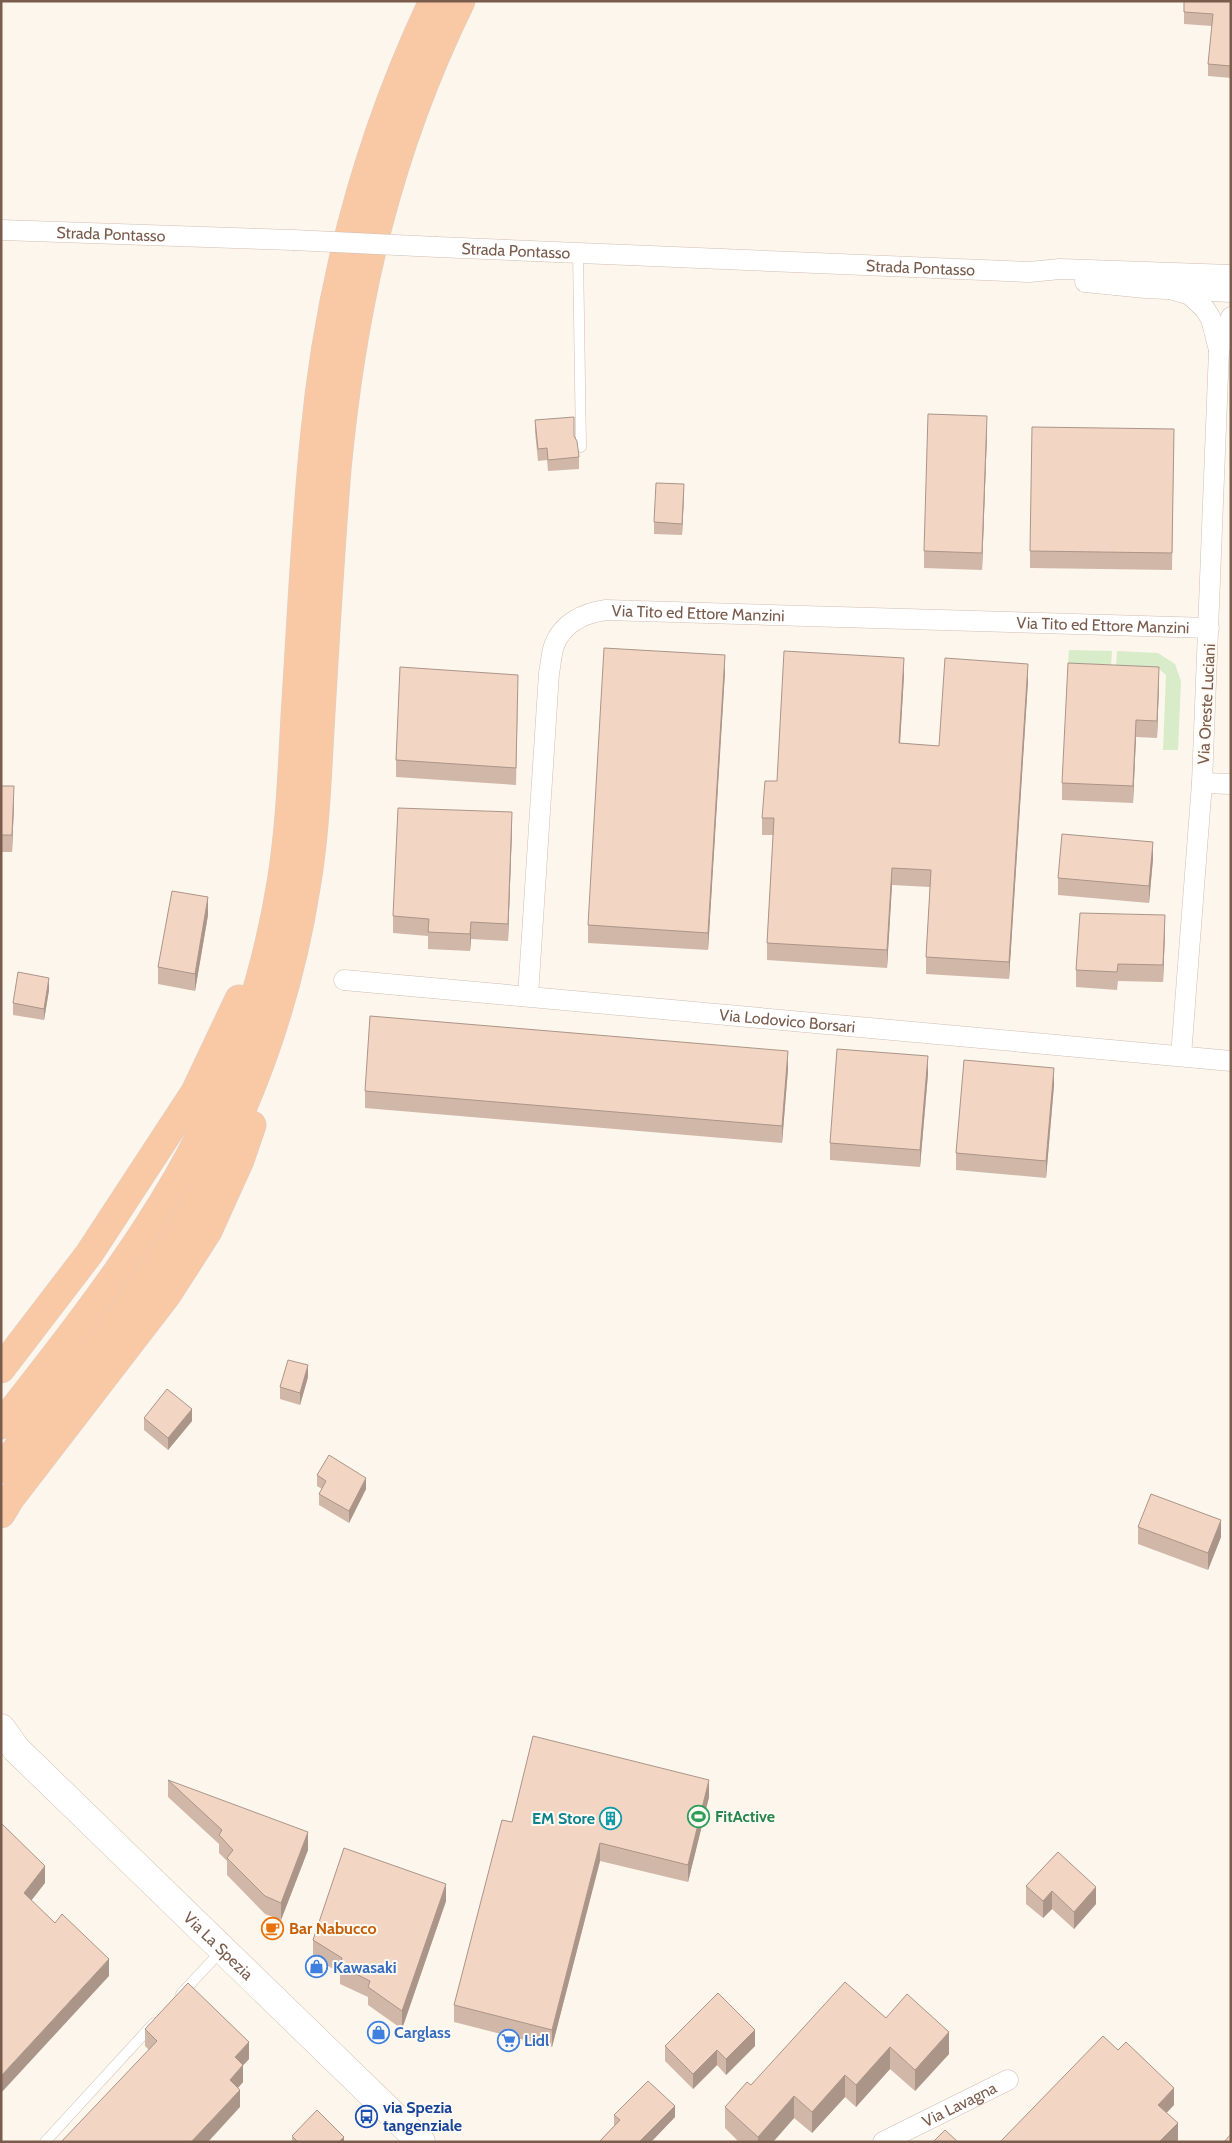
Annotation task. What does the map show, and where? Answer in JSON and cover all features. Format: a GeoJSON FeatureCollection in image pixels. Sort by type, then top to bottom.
{"type":"FeatureCollection","features":[{"type":"Feature","properties":{"kind":"highway"},"geometry":{"type":"LineString","coordinates":[[1,1469],[127,1306],[188,1215],[210,1176],[239,1117],[270,1034],[294,950],[291,791],[312,467],[324,353],[342,261],[363,182],[399,79],[432,1]]}},
{"type":"Feature","properties":{"kind":"highway"},"geometry":{"type":"LineString","coordinates":[[1,1425],[122,1268],[160,1210],[201,1136],[224,1084],[244,1031],[268,945],[294,883],[314,820],[336,478],[349,359],[368,263],[392,174],[424,84],[461,1]]}},
{"type":"Feature","properties":{"kind":"highway"},"geometry":{"type":"LineString","coordinates":[[1,1369],[89,1254],[195,1092],[294,883]]}},
{"type":"Feature","properties":{"kind":"highway"},"geometry":{"type":"LineString","coordinates":[[1,1514],[10,1499],[167,1295],[208,1231],[240,1160],[280,1048],[303,949],[308,896],[294,883]]}},
{"type":"Feature","properties":{"kind":"main road","name":"Via La Spezia"},"geometry":{"type":"LineString","coordinates":[[6,1740],[421,2142]]}},
{"type":"Feature","properties":{"kind":"street","name":"Strada Pontasso"},"geometry":{"type":"LineString","coordinates":[[1,230],[293,240],[1029,272],[1060,269],[1105,270],[1229,285]]}},
{"type":"Feature","properties":{"kind":"street","name":"Strada Pontasso"},"geometry":{"type":"LineString","coordinates":[[1029,272],[1064,280],[1170,289],[1229,285]]}},
{"type":"Feature","properties":{"kind":"street"},"geometry":{"type":"LineString","coordinates":[[1219,350],[1229,285]]}},
{"type":"Feature","properties":{"kind":"street","name":"Via Oreste Luciani"},"geometry":{"type":"LineString","coordinates":[[1170,289],[1190,295],[1205,309],[1211,319],[1219,350],[1202,783],[1181,1056]]}},
{"type":"Feature","properties":{"kind":"street","name":"Via Oreste Luciani"},"geometry":{"type":"LineString","coordinates":[[1219,350],[1231,317]]}},
{"type":"Feature","properties":{"kind":"street","name":"Via Tito ed Ettore Manzini"},"geometry":{"type":"LineString","coordinates":[[528,996],[549,673],[554,646],[562,632],[580,616],[606,610],[1209,628]]}},
{"type":"Feature","properties":{"kind":"street"},"geometry":{"type":"LineString","coordinates":[[1202,783],[1231,784]]}},
{"type":"Feature","properties":{"kind":"street","name":"Via Lodovico Borsari"},"geometry":{"type":"LineString","coordinates":[[344,980],[1231,1061]]}},
{"type":"Feature","properties":{"kind":"street","name":"Via Lavagna"},"geometry":{"type":"LineString","coordinates":[[883,2142],[1008,2080]]}},
{"type":"Feature","properties":{"kind":"lane"},"geometry":{"type":"LineString","coordinates":[[578,252],[581,447]]}},
{"type":"Feature","properties":{"kind":"lane"},"geometry":{"type":"LineString","coordinates":[[177,1999],[223,1950]]}},
{"type":"Feature","properties":{"kind":"lane"},"geometry":{"type":"LineString","coordinates":[[45,2142],[163,2013]]}},
{"type":"Feature","properties":{"kind":"green space"},"geometry":{"type":"Polygon","coordinates":[[[1069,650],[1112,651],[1111,666],[1068,664],[1069,650]]]}},
{"type":"Feature","properties":{"kind":"green space"},"geometry":{"type":"Polygon","coordinates":[[[1117,651],[1158,653],[1175,664],[1181,681],[1178,750],[1163,750],[1166,675],[1154,667],[1116,666],[1117,651]]]}},
{"type":"Feature","properties":{"kind":"building"},"geometry":{"type":"Polygon","coordinates":[[[1184,1],[1231,1],[1231,66],[1208,64],[1213,14],[1184,12],[1184,1]]]}},
{"type":"Feature","properties":{"kind":"building"},"geometry":{"type":"Polygon","coordinates":[[[928,414],[987,416],[982,553],[924,551],[928,414]]]}},
{"type":"Feature","properties":{"kind":"building"},"geometry":{"type":"Polygon","coordinates":[[[574,417],[574,436],[577,441],[579,457],[548,460],[547,448],[538,449],[535,420],[574,417]]]}},
{"type":"Feature","properties":{"kind":"building"},"geometry":{"type":"Polygon","coordinates":[[[1032,427],[1174,429],[1172,553],[1030,551],[1032,427]]]}},
{"type":"Feature","properties":{"kind":"building"},"geometry":{"type":"Polygon","coordinates":[[[656,483],[684,484],[682,524],[654,522],[656,483]]]}},
{"type":"Feature","properties":{"kind":"building"},"geometry":{"type":"Polygon","coordinates":[[[604,648],[725,655],[708,933],[588,925],[604,648]]]}},
{"type":"Feature","properties":{"kind":"building"},"geometry":{"type":"Polygon","coordinates":[[[784,651],[904,658],[899,743],[939,746],[945,658],[1028,664],[1009,962],[926,957],[931,870],[892,868],[887,950],[767,943],[774,818],[762,818],[765,781],[777,781],[784,651]]]}},
{"type":"Feature","properties":{"kind":"building"},"geometry":{"type":"Polygon","coordinates":[[[1068,663],[1159,667],[1157,721],[1136,720],[1133,786],[1062,783],[1068,663]]]}},
{"type":"Feature","properties":{"kind":"building"},"geometry":{"type":"Polygon","coordinates":[[[400,667],[518,675],[516,768],[396,760],[400,667]]]}},
{"type":"Feature","properties":{"kind":"building"},"geometry":{"type":"Polygon","coordinates":[[[1,786],[14,786],[12,835],[1,835],[1,786]]]}},
{"type":"Feature","properties":{"kind":"building"},"geometry":{"type":"Polygon","coordinates":[[[398,808],[512,812],[508,924],[471,922],[470,934],[428,932],[429,919],[393,916],[398,808]]]}},
{"type":"Feature","properties":{"kind":"building"},"geometry":{"type":"Polygon","coordinates":[[[1062,834],[1153,842],[1149,886],[1058,878],[1062,834]]]}},
{"type":"Feature","properties":{"kind":"building"},"geometry":{"type":"Polygon","coordinates":[[[172,891],[208,897],[195,974],[158,967],[172,891]]]}},
{"type":"Feature","properties":{"kind":"building"},"geometry":{"type":"Polygon","coordinates":[[[1080,913],[1165,915],[1163,965],[1118,964],[1117,972],[1076,970],[1080,913]]]}},
{"type":"Feature","properties":{"kind":"building"},"geometry":{"type":"Polygon","coordinates":[[[18,972],[49,978],[44,1009],[13,1003],[18,972]]]}},
{"type":"Feature","properties":{"kind":"building"},"geometry":{"type":"Polygon","coordinates":[[[370,1016],[788,1051],[782,1126],[365,1091],[370,1016]]]}},
{"type":"Feature","properties":{"kind":"building"},"geometry":{"type":"Polygon","coordinates":[[[837,1049],[928,1056],[920,1150],[830,1143],[837,1049]]]}},
{"type":"Feature","properties":{"kind":"building"},"geometry":{"type":"Polygon","coordinates":[[[964,1060],[1054,1068],[1046,1161],[956,1153],[964,1060]]]}},
{"type":"Feature","properties":{"kind":"building"},"geometry":{"type":"Polygon","coordinates":[[[288,1360],[308,1365],[300,1393],[280,1387],[288,1360]]]}},
{"type":"Feature","properties":{"kind":"building"},"geometry":{"type":"Polygon","coordinates":[[[167,1389],[192,1409],[168,1438],[144,1418],[167,1389]]]}},
{"type":"Feature","properties":{"kind":"building"},"geometry":{"type":"Polygon","coordinates":[[[329,1455],[366,1478],[349,1511],[319,1494],[326,1481],[317,1475],[329,1455]]]}},
{"type":"Feature","properties":{"kind":"building"},"geometry":{"type":"Polygon","coordinates":[[[1151,1494],[1221,1520],[1208,1553],[1138,1527],[1151,1494]]]}},
{"type":"Feature","properties":{"kind":"building"},"geometry":{"type":"Polygon","coordinates":[[[533,1736],[709,1780],[688,1865],[600,1843],[552,2030],[454,2005],[502,1820],[512,1822],[533,1736]]]}},
{"type":"Feature","properties":{"kind":"building"},"geometry":{"type":"Polygon","coordinates":[[[168,1780],[308,1832],[281,1903],[265,1896],[227,1858],[233,1850],[219,1835],[222,1830],[168,1780]]]}},
{"type":"Feature","properties":{"kind":"building"},"geometry":{"type":"Polygon","coordinates":[[[1,1823],[45,1866],[24,1893],[55,1923],[62,1914],[109,1959],[1,2076],[1,1823]]]}},
{"type":"Feature","properties":{"kind":"building"},"geometry":{"type":"Polygon","coordinates":[[[344,1848],[446,1884],[402,2011],[368,1987],[370,1981],[340,1966],[342,1958],[313,1940],[344,1848]]]}},
{"type":"Feature","properties":{"kind":"building"},"geometry":{"type":"Polygon","coordinates":[[[1058,1852],[1096,1887],[1074,1912],[1052,1891],[1043,1901],[1026,1886],[1058,1852]]]}},
{"type":"Feature","properties":{"kind":"building"},"geometry":{"type":"Polygon","coordinates":[[[845,1982],[886,2018],[907,1994],[949,2032],[915,2070],[890,2047],[856,2085],[845,2075],[812,2112],[794,2096],[758,2137],[725,2107],[747,2082],[751,2085],[845,1982]]]}},
{"type":"Feature","properties":{"kind":"building"},"geometry":{"type":"Polygon","coordinates":[[[188,1983],[249,2042],[235,2057],[243,2065],[230,2080],[240,2090],[191,2142],[61,2142],[157,2041],[145,2029],[188,1983]]]}},
{"type":"Feature","properties":{"kind":"building"},"geometry":{"type":"Polygon","coordinates":[[[718,1993],[755,2030],[726,2059],[717,2050],[693,2074],[665,2046],[718,1993]]]}},
{"type":"Feature","properties":{"kind":"building"},"geometry":{"type":"Polygon","coordinates":[[[1103,2036],[1118,2050],[1126,2042],[1174,2088],[1158,2105],[1178,2123],[1159,2142],[1000,2142],[1103,2036]]]}},
{"type":"Feature","properties":{"kind":"building"},"geometry":{"type":"Polygon","coordinates":[[[648,2081],[675,2106],[639,2142],[599,2142],[620,2120],[614,2115],[648,2081]]]}},
{"type":"Feature","properties":{"kind":"building"},"geometry":{"type":"Polygon","coordinates":[[[317,2110],[344,2137],[339,2142],[298,2142],[292,2136],[317,2110]]]}},
{"type":"Feature","properties":{"kind":"building"},"geometry":{"type":"Polygon","coordinates":[[[945,2130],[958,2142],[933,2142],[945,2130]]]}},
{"type":"Feature","properties":{"kind":"building"},"geometry":{"type":"Polygon","coordinates":[[[1231,2134],[1231,2142],[1224,2142],[1231,2134]]]}},
{"type":"Feature","properties":{"kind":"place","name":"FitActive"},"geometry":{"type":"Point","coordinates":[699,1816]}},
{"type":"Feature","properties":{"kind":"place","name":"EM Store"},"geometry":{"type":"Point","coordinates":[611,1818]}},
{"type":"Feature","properties":{"kind":"place","name":"Bar Nabucco"},"geometry":{"type":"Point","coordinates":[273,1928]}},
{"type":"Feature","properties":{"kind":"place","name":"Kawasaki"},"geometry":{"type":"Point","coordinates":[317,1967]}},
{"type":"Feature","properties":{"kind":"place","name":"Carglass"},"geometry":{"type":"Point","coordinates":[378,2032]}},
{"type":"Feature","properties":{"kind":"place","name":"Lidl"},"geometry":{"type":"Point","coordinates":[508,2040]}},
{"type":"Feature","properties":{"kind":"place","name":"via Spezia tangenziale"},"geometry":{"type":"Point","coordinates":[367,2116]}}]}
